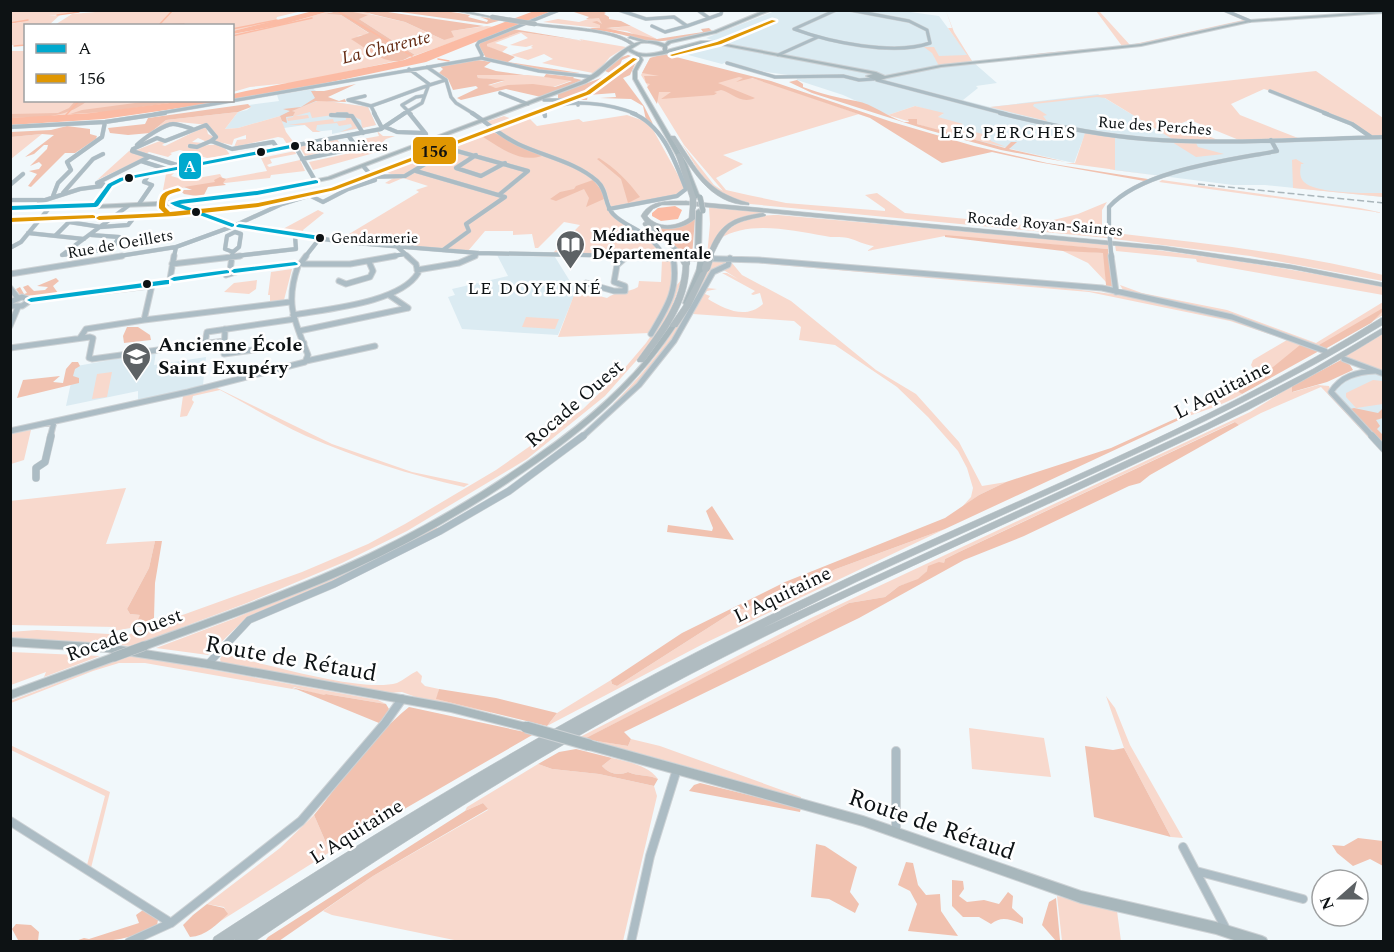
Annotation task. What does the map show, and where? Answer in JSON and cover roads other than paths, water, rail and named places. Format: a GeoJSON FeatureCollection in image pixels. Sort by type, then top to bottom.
{"type":"FeatureCollection","features":[{"type":"Feature","properties":{"kind":"highway"},"geometry":{"type":"LineString","coordinates":[[452,10],[547,27],[615,35],[629,39],[633,44]]}},
{"type":"Feature","properties":{"kind":"highway"},"geometry":{"type":"LineString","coordinates":[[547,27],[615,33],[646,42]]}},
{"type":"Feature","properties":{"kind":"highway"},"geometry":{"type":"LineString","coordinates":[[673,137],[703,182],[719,196],[748,205],[831,216]]}},
{"type":"Feature","properties":{"kind":"highway"},"geometry":{"type":"LineString","coordinates":[[679,154],[700,210]]}},
{"type":"Feature","properties":{"kind":"highway","name":"Rocade Royan-Saintes"},"geometry":{"type":"LineString","coordinates":[[679,258],[642,221],[640,214],[645,208],[669,201],[1174,250],[1292,267],[1383,284]]}},
{"type":"Feature","properties":{"kind":"highway","name":"Rocade Royan-Saintes"},"geometry":{"type":"LineString","coordinates":[[700,210],[688,222],[672,226],[652,224],[644,216],[649,208],[660,204],[700,210],[831,216]]}},
{"type":"Feature","properties":{"kind":"highway"},"geometry":{"type":"LineString","coordinates":[[674,325],[687,306],[700,268],[711,256],[723,229],[741,219],[775,214],[831,216]]}},
{"type":"Feature","properties":{"kind":"highway"},"geometry":{"type":"LineString","coordinates":[[641,360],[676,307],[687,273],[679,258]]}},
{"type":"Feature","properties":{"kind":"highway","name":"L'Aquitaine"},"geometry":{"type":"LineString","coordinates":[[219,942],[421,812],[530,747],[648,682],[769,620],[893,561],[1235,404],[1338,350],[1383,321]]}},
{"type":"Feature","properties":{"kind":"highway","name":"L'Aquitaine"},"geometry":{"type":"LineString","coordinates":[[241,942],[429,820],[534,756],[654,690],[868,582],[1244,408],[1383,329]]}},
{"type":"Feature","properties":{"kind":"main road"},"geometry":{"type":"LineString","coordinates":[[697,198],[689,167],[638,77],[641,66],[670,42],[719,30],[770,10]]}},
{"type":"Feature","properties":{"kind":"main road"},"geometry":{"type":"LineString","coordinates":[[656,42],[665,48],[680,48],[694,43],[710,42],[853,69],[876,77],[911,73],[941,66],[1141,45],[1250,21],[1383,12]]}},
{"type":"Feature","properties":{"kind":"main road"},"geometry":{"type":"LineString","coordinates":[[95,206],[176,203],[257,193],[316,182],[363,167],[545,99],[592,77],[633,44],[689,38]]}},
{"type":"Feature","properties":{"kind":"main road"},"geometry":{"type":"LineString","coordinates":[[628,49],[641,60],[635,71],[635,79],[639,88],[679,154]]}},
{"type":"Feature","properties":{"kind":"main road"},"geometry":{"type":"LineString","coordinates":[[610,61],[623,55],[653,55]]}},
{"type":"Feature","properties":{"kind":"main road"},"geometry":{"type":"LineString","coordinates":[[10,209],[176,203]]}},
{"type":"Feature","properties":{"kind":"main road","name":"Rocade Ouest"},"geometry":{"type":"LineString","coordinates":[[251,606],[386,544],[485,489],[571,429],[614,390],[641,360],[673,318],[700,268],[700,210]]}},
{"type":"Feature","properties":{"kind":"main road","name":"Rocade Ouest"},"geometry":{"type":"LineString","coordinates":[[10,695],[317,581],[388,548],[460,509],[552,449],[611,399],[641,368],[674,325]]}},
{"type":"Feature","properties":{"kind":"main road","name":"Route de Rétaud"},"geometry":{"type":"LineString","coordinates":[[10,642],[107,648],[208,664],[402,699],[526,727],[851,817],[1081,897],[1227,931],[1262,942]]}},
{"type":"Feature","properties":{"kind":"street"},"geometry":{"type":"LineString","coordinates":[[481,58],[482,55],[477,45],[479,42],[560,10]]}},
{"type":"Feature","properties":{"kind":"street"},"geometry":{"type":"LineString","coordinates":[[619,10],[643,20],[674,17],[687,26]]}},
{"type":"Feature","properties":{"kind":"street"},"geometry":{"type":"LineString","coordinates":[[652,26],[666,32],[710,18],[723,12],[722,10]]}},
{"type":"Feature","properties":{"kind":"street"},"geometry":{"type":"LineString","coordinates":[[836,10],[794,29],[818,37],[881,47],[923,46],[930,43],[927,30],[917,23],[850,10]]}},
{"type":"Feature","properties":{"kind":"street"},"geometry":{"type":"LineString","coordinates":[[1224,10],[1250,21]]}},
{"type":"Feature","properties":{"kind":"street"},"geometry":{"type":"LineString","coordinates":[[699,11],[710,18]]}},
{"type":"Feature","properties":{"kind":"street"},"geometry":{"type":"LineString","coordinates":[[778,55],[818,37]]}},
{"type":"Feature","properties":{"kind":"street"},"geometry":{"type":"LineString","coordinates":[[234,102],[408,69],[481,58],[539,72],[592,77]]}},
{"type":"Feature","properties":{"kind":"street"},"geometry":{"type":"LineString","coordinates":[[727,63],[776,77],[843,76],[853,79],[876,77]]}},
{"type":"Feature","properties":{"kind":"street"},"geometry":{"type":"LineString","coordinates":[[426,66],[446,80],[451,97],[456,103],[484,121],[491,129],[518,144],[566,163],[593,177],[605,190],[609,209],[622,222],[679,258]]}},
{"type":"Feature","properties":{"kind":"street"},"geometry":{"type":"LineString","coordinates":[[408,69],[421,76],[429,84]]}},
{"type":"Feature","properties":{"kind":"street","name":"Rue des Perches"},"geometry":{"type":"LineString","coordinates":[[876,77],[901,87],[1032,121],[1090,132],[1164,140],[1268,142]]}},
{"type":"Feature","properties":{"kind":"street","name":"Rue des Perches"},"geometry":{"type":"LineString","coordinates":[[876,77],[901,87]]}},
{"type":"Feature","properties":{"kind":"street"},"geometry":{"type":"LineString","coordinates":[[365,96],[348,100],[371,106],[446,80]]}},
{"type":"Feature","properties":{"kind":"street"},"geometry":{"type":"LineString","coordinates":[[95,206],[110,185],[122,179],[383,128],[418,106],[429,84]]}},
{"type":"Feature","properties":{"kind":"street"},"geometry":{"type":"LineString","coordinates":[[1270,91],[1352,124],[1372,137]]}},
{"type":"Feature","properties":{"kind":"street"},"geometry":{"type":"LineString","coordinates":[[500,93],[528,104]]}},
{"type":"Feature","properties":{"kind":"street"},"geometry":{"type":"LineString","coordinates":[[423,96],[416,97],[402,105],[424,133],[426,143]]}},
{"type":"Feature","properties":{"kind":"street"},"geometry":{"type":"LineString","coordinates":[[560,110],[544,104],[545,99],[577,100],[578,105]]}},
{"type":"Feature","properties":{"kind":"street"},"geometry":{"type":"LineString","coordinates":[[10,128],[105,122],[232,102]]}},
{"type":"Feature","properties":{"kind":"street"},"geometry":{"type":"LineString","coordinates":[[545,116],[544,111],[552,107],[609,105],[649,122],[680,172],[686,189],[677,196],[609,209]]}},
{"type":"Feature","properties":{"kind":"street"},"geometry":{"type":"LineString","coordinates":[[371,106],[383,128],[397,132],[424,133]]}},
{"type":"Feature","properties":{"kind":"street"},"geometry":{"type":"LineString","coordinates":[[331,115],[347,113],[357,119],[363,133]]}},
{"type":"Feature","properties":{"kind":"street"},"geometry":{"type":"LineString","coordinates":[[53,196],[58,183],[71,168],[67,162],[102,137],[105,122]]}},
{"type":"Feature","properties":{"kind":"street"},"geometry":{"type":"LineString","coordinates":[[133,149],[147,136],[168,125],[175,124],[192,129]]}},
{"type":"Feature","properties":{"kind":"street"},"geometry":{"type":"LineString","coordinates":[[133,149],[157,138],[165,141],[207,125],[216,137],[197,147],[190,146]]}},
{"type":"Feature","properties":{"kind":"street"},"geometry":{"type":"LineString","coordinates":[[168,127],[186,132]]}},
{"type":"Feature","properties":{"kind":"street"},"geometry":{"type":"LineString","coordinates":[[397,136],[415,133]]}},
{"type":"Feature","properties":{"kind":"street"},"geometry":{"type":"LineString","coordinates":[[302,159],[357,147],[348,135]]}},
{"type":"Feature","properties":{"kind":"street"},"geometry":{"type":"LineString","coordinates":[[340,137],[349,149]]}},
{"type":"Feature","properties":{"kind":"street"},"geometry":{"type":"LineString","coordinates":[[1268,142],[1383,137]]}},
{"type":"Feature","properties":{"kind":"street"},"geometry":{"type":"LineString","coordinates":[[211,141],[232,149],[273,142],[278,149]]}},
{"type":"Feature","properties":{"kind":"street"},"geometry":{"type":"LineString","coordinates":[[1116,291],[1109,230],[1109,207],[1114,200],[1156,180],[1209,162],[1278,149],[1268,142]]}},
{"type":"Feature","properties":{"kind":"street"},"geometry":{"type":"LineString","coordinates":[[295,146],[316,182]]}},
{"type":"Feature","properties":{"kind":"street"},"geometry":{"type":"LineString","coordinates":[[133,149],[132,151],[183,167]]}},
{"type":"Feature","properties":{"kind":"street"},"geometry":{"type":"LineString","coordinates":[[232,149],[235,156]]}},
{"type":"Feature","properties":{"kind":"street"},"geometry":{"type":"LineString","coordinates":[[309,195],[323,202],[370,180],[405,176],[435,158],[454,152],[477,155],[528,171],[500,194]]}},
{"type":"Feature","properties":{"kind":"street"},"geometry":{"type":"LineString","coordinates":[[63,193],[93,159],[103,154]]}},
{"type":"Feature","properties":{"kind":"street"},"geometry":{"type":"LineString","coordinates":[[214,161],[251,154]]}},
{"type":"Feature","properties":{"kind":"street"},"geometry":{"type":"LineString","coordinates":[[477,155],[456,168],[481,176],[505,164]]}},
{"type":"Feature","properties":{"kind":"street"},"geometry":{"type":"LineString","coordinates":[[110,185],[97,183],[98,180],[149,157]]}},
{"type":"Feature","properties":{"kind":"street"},"geometry":{"type":"LineString","coordinates":[[141,161],[170,170]]}},
{"type":"Feature","properties":{"kind":"street"},"geometry":{"type":"LineString","coordinates":[[363,167],[370,174],[370,180]]}},
{"type":"Feature","properties":{"kind":"street"},"geometry":{"type":"LineString","coordinates":[[416,171],[505,197],[466,224],[469,231],[443,250]]}},
{"type":"Feature","properties":{"kind":"street"},"geometry":{"type":"LineString","coordinates":[[10,185],[22,174]]}},
{"type":"Feature","properties":{"kind":"street"},"geometry":{"type":"LineString","coordinates":[[140,204],[152,185],[144,182],[149,174]]}},
{"type":"Feature","properties":{"kind":"street","name":"Rue de Oeillets"},"geometry":{"type":"LineString","coordinates":[[10,274],[176,247],[235,227],[272,207],[370,180]]}},
{"type":"Feature","properties":{"kind":"street"},"geometry":{"type":"LineString","coordinates":[[10,200],[41,201],[63,193],[103,184]]}},
{"type":"Feature","properties":{"kind":"street"},"geometry":{"type":"LineString","coordinates":[[176,203],[235,227],[443,250],[625,258],[711,256],[1116,291],[1249,322],[1324,351]]}},
{"type":"Feature","properties":{"kind":"street"},"geometry":{"type":"LineString","coordinates":[[111,249],[63,255],[128,206]]}},
{"type":"Feature","properties":{"kind":"street"},"geometry":{"type":"LineString","coordinates":[[10,248],[19,244],[49,208]]}},
{"type":"Feature","properties":{"kind":"street"},"geometry":{"type":"LineString","coordinates":[[55,236],[62,225],[70,222],[82,222],[101,227],[128,225],[132,220]]}},
{"type":"Feature","properties":{"kind":"street"},"geometry":{"type":"LineString","coordinates":[[232,254],[225,249],[227,236],[235,227]]}},
{"type":"Feature","properties":{"kind":"street"},"geometry":{"type":"LineString","coordinates":[[230,272],[232,254],[239,248],[241,234],[235,227]]}},
{"type":"Feature","properties":{"kind":"street"},"geometry":{"type":"LineString","coordinates":[[28,233],[84,239]]}},
{"type":"Feature","properties":{"kind":"street"},"geometry":{"type":"LineString","coordinates":[[91,235],[119,237],[111,249],[111,258]]}},
{"type":"Feature","properties":{"kind":"street"},"geometry":{"type":"LineString","coordinates":[[172,264],[232,254],[296,249],[295,236],[298,235]]}},
{"type":"Feature","properties":{"kind":"street"},"geometry":{"type":"LineString","coordinates":[[306,361],[308,358],[304,343],[290,302],[290,286],[298,265],[320,238]]}},
{"type":"Feature","properties":{"kind":"street"},"geometry":{"type":"LineString","coordinates":[[205,343],[207,332],[294,317],[389,295],[412,283],[417,275],[417,270],[395,245]]}},
{"type":"Feature","properties":{"kind":"street"},"geometry":{"type":"LineString","coordinates":[[171,280],[176,247]]}},
{"type":"Feature","properties":{"kind":"street"},"geometry":{"type":"LineString","coordinates":[[417,270],[462,262],[478,253]]}},
{"type":"Feature","properties":{"kind":"street"},"geometry":{"type":"LineString","coordinates":[[10,326],[18,307],[31,300],[230,272],[298,265],[369,262],[405,254]]}},
{"type":"Feature","properties":{"kind":"street"},"geometry":{"type":"LineString","coordinates":[[614,282],[616,266],[625,258]]}},
{"type":"Feature","properties":{"kind":"street"},"geometry":{"type":"LineString","coordinates":[[651,334],[670,300],[679,258]]}},
{"type":"Feature","properties":{"kind":"street"},"geometry":{"type":"LineString","coordinates":[[208,664],[249,620],[334,584],[440,531],[493,501],[552,461],[607,416],[650,373],[683,326],[712,272],[728,265],[730,258]]}},
{"type":"Feature","properties":{"kind":"street"},"geometry":{"type":"LineString","coordinates":[[339,281],[346,284],[370,277],[373,271],[369,262]]}},
{"type":"Feature","properties":{"kind":"street"},"geometry":{"type":"LineString","coordinates":[[586,283],[596,286],[618,292],[626,290],[623,285],[614,282],[596,286]]}},
{"type":"Feature","properties":{"kind":"street"},"geometry":{"type":"LineString","coordinates":[[144,320],[150,285]]}},
{"type":"Feature","properties":{"kind":"street"},"geometry":{"type":"LineString","coordinates":[[10,288],[18,298]]}},
{"type":"Feature","properties":{"kind":"street"},"geometry":{"type":"LineString","coordinates":[[299,331],[408,308],[389,295]]}},
{"type":"Feature","properties":{"kind":"street"},"geometry":{"type":"LineString","coordinates":[[10,304],[18,298],[27,297],[31,300]]}},
{"type":"Feature","properties":{"kind":"street"},"geometry":{"type":"LineString","coordinates":[[80,338],[81,333],[86,329],[290,302]]}},
{"type":"Feature","properties":{"kind":"street"},"geometry":{"type":"LineString","coordinates":[[10,304],[18,307]]}},
{"type":"Feature","properties":{"kind":"street"},"geometry":{"type":"LineString","coordinates":[[225,329],[223,352],[226,355],[304,343]]}},
{"type":"Feature","properties":{"kind":"street"},"geometry":{"type":"LineString","coordinates":[[10,348],[93,338],[89,357],[92,359],[224,340]]}},
{"type":"Feature","properties":{"kind":"street"},"geometry":{"type":"LineString","coordinates":[[10,431],[188,392],[306,361],[375,346]]}},
{"type":"Feature","properties":{"kind":"street"},"geometry":{"type":"LineString","coordinates":[[1344,359],[1383,374]]}},
{"type":"Feature","properties":{"kind":"street"},"geometry":{"type":"LineString","coordinates":[[1356,363],[1358,371]]}},
{"type":"Feature","properties":{"kind":"street"},"geometry":{"type":"LineString","coordinates":[[1375,371],[1358,371],[1335,385],[1331,392],[1383,449]]}},
{"type":"Feature","properties":{"kind":"street"},"geometry":{"type":"LineString","coordinates":[[36,478],[36,468],[45,462],[54,422]]}},
{"type":"Feature","properties":{"kind":"street"},"geometry":{"type":"LineString","coordinates":[[129,942],[171,923],[301,821],[378,732],[402,699]]}},
{"type":"Feature","properties":{"kind":"street"},"geometry":{"type":"LineString","coordinates":[[896,751],[896,833]]}},
{"type":"Feature","properties":{"kind":"street"},"geometry":{"type":"LineString","coordinates":[[631,942],[650,856],[677,769]]}},
{"type":"Feature","properties":{"kind":"street"},"geometry":{"type":"LineString","coordinates":[[10,821],[171,923]]}},
{"type":"Feature","properties":{"kind":"street"},"geometry":{"type":"LineString","coordinates":[[1183,847],[1227,931]]}},
{"type":"Feature","properties":{"kind":"street"},"geometry":{"type":"LineString","coordinates":[[1196,871],[1303,899]]}},
{"type":"Feature","properties":{"kind":"waterway"},"geometry":{"type":"LineString","coordinates":[[160,24],[173,10]]}},
{"type":"Feature","properties":{"kind":"waterway","name":"La Charente"},"geometry":{"type":"LineString","coordinates":[[336,10],[412,56]]}},
{"type":"Feature","properties":{"kind":"waterway"},"geometry":{"type":"LineString","coordinates":[[57,15],[79,12]]}},
{"type":"Feature","properties":{"kind":"waterway"},"geometry":{"type":"LineString","coordinates":[[234,36],[312,18]]}},
{"type":"Feature","properties":{"kind":"waterway"},"geometry":{"type":"LineString","coordinates":[[10,23],[28,20]]}},
{"type":"Feature","properties":{"kind":"waterway"},"geometry":{"type":"LineString","coordinates":[[234,29],[277,20]]}},
{"type":"Feature","properties":{"kind":"waterway"},"geometry":{"type":"LineString","coordinates":[[592,29],[618,32]]}},
{"type":"Feature","properties":{"kind":"waterway"},"geometry":{"type":"LineString","coordinates":[[14,46],[24,45]]}},
{"type":"Feature","properties":{"kind":"waterway"},"geometry":{"type":"LineString","coordinates":[[438,59],[449,61]]}},
{"type":"Feature","properties":{"kind":"waterway"},"geometry":{"type":"LineString","coordinates":[[66,115],[78,102]]}},
{"type":"Feature","properties":{"kind":"railway"},"geometry":{"type":"LineString","coordinates":[[1198,184],[1384,203]]}},
{"type":"Feature","properties":{"kind":"place","name":"Rabannières"},"geometry":{"type":"Point","coordinates":[295,146]}},
{"type":"Feature","properties":{"kind":"place","name":"Gendarmerie"},"geometry":{"type":"Point","coordinates":[320,238]}},
{"type":"Feature","properties":{"kind":"place","name":"Médiathèque Départementale"},"geometry":{"type":"Point","coordinates":[571,270]}},
{"type":"Feature","properties":{"kind":"place","name":"Ancienne École Saint Exupéry"},"geometry":{"type":"Point","coordinates":[137,382]}},
{"type":"Feature","properties":{"kind":"district","name":"LES PERCHES"},"geometry":{"type":"Point","coordinates":[1008,132]}},
{"type":"Feature","properties":{"kind":"district","name":"LE DOYENNÉ"},"geometry":{"type":"Point","coordinates":[535,288]}}]}
